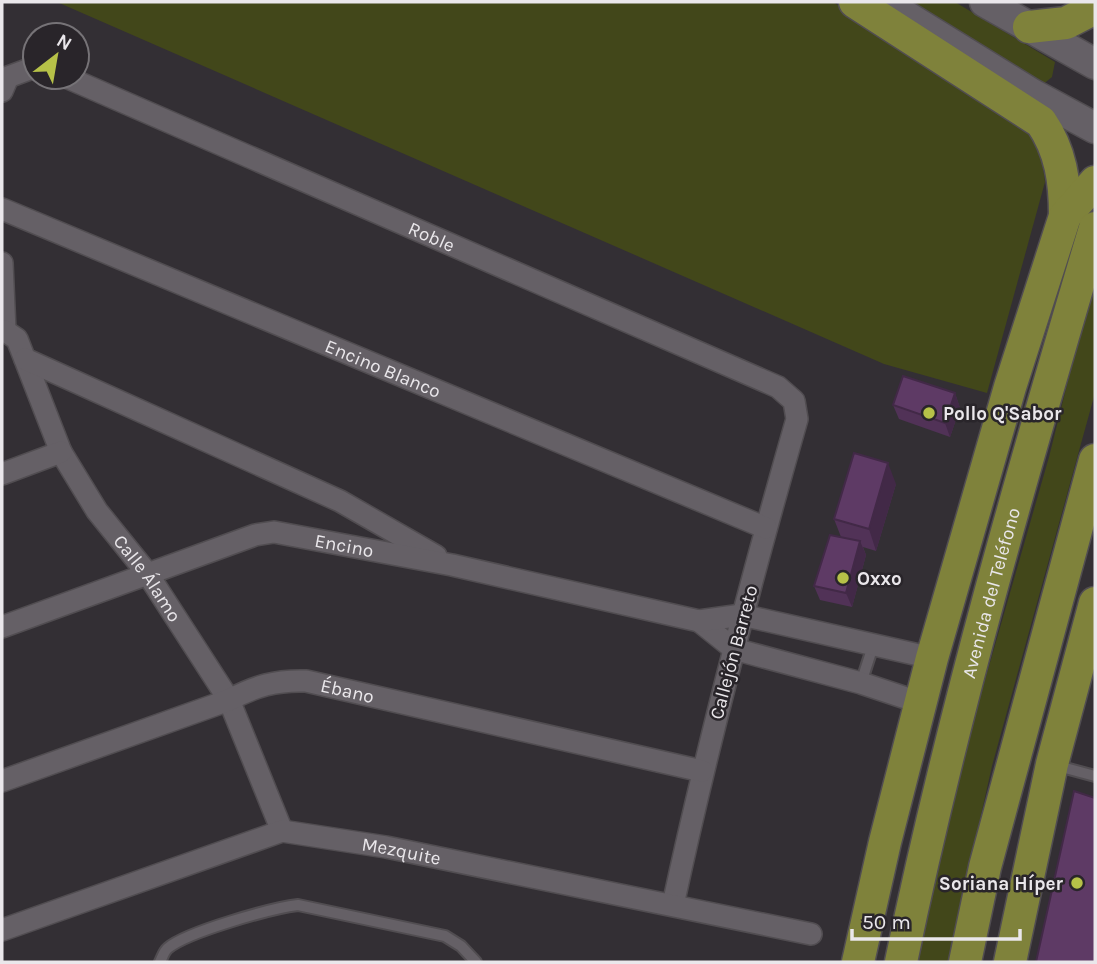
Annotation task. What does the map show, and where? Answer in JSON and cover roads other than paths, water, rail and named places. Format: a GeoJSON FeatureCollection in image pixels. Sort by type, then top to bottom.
{"type":"FeatureCollection","features":[{"type":"Feature","properties":{"kind":"main road"},"geometry":{"type":"LineString","coordinates":[[855,2],[1041,122],[1053,139],[1061,164],[1065,216],[1010,387],[932,657],[885,842],[859,962]]}},
{"type":"Feature","properties":{"kind":"main road"},"geometry":{"type":"LineString","coordinates":[[883,2],[1032,94],[1095,128]]}},
{"type":"Feature","properties":{"kind":"main road"},"geometry":{"type":"LineString","coordinates":[[986,2],[1095,64]]}},
{"type":"Feature","properties":{"kind":"main road"},"geometry":{"type":"LineString","coordinates":[[1041,33],[1095,8]]}},
{"type":"Feature","properties":{"kind":"main road"},"geometry":{"type":"LineString","coordinates":[[1041,33],[1087,46],[1095,43]]}},
{"type":"Feature","properties":{"kind":"main road"},"geometry":{"type":"LineString","coordinates":[[1065,216],[1095,182]]}},
{"type":"Feature","properties":{"kind":"main road","name":"Avenida del Teléfono"},"geometry":{"type":"LineString","coordinates":[[901,962],[924,851],[1045,396],[1095,228]]}},
{"type":"Feature","properties":{"kind":"main road"},"geometry":{"type":"LineString","coordinates":[[1010,387],[1045,396]]}},
{"type":"Feature","properties":{"kind":"main road"},"geometry":{"type":"LineString","coordinates":[[965,962],[1003,793],[1095,460]]}},
{"type":"Feature","properties":{"kind":"main road"},"geometry":{"type":"LineString","coordinates":[[1010,962],[1052,764],[1095,603]]}},
{"type":"Feature","properties":{"kind":"main road"},"geometry":{"type":"LineString","coordinates":[[885,842],[924,851]]}},
{"type":"Feature","properties":{"kind":"street"},"geometry":{"type":"LineString","coordinates":[[5,84],[21,75]]}},
{"type":"Feature","properties":{"kind":"street","name":"Roble"},"geometry":{"type":"LineString","coordinates":[[91,88],[778,387],[794,401]]}},
{"type":"Feature","properties":{"kind":"street","name":"Encino Blanco"},"geometry":{"type":"LineString","coordinates":[[2,209],[766,528]]}},
{"type":"Feature","properties":{"kind":"street"},"geometry":{"type":"LineString","coordinates":[[2,263],[4,331]]}},
{"type":"Feature","properties":{"kind":"street","name":"Calle Álamo"},"geometry":{"type":"LineString","coordinates":[[4,331],[17,340],[61,452],[97,511],[148,573],[229,700],[282,831]]}},
{"type":"Feature","properties":{"kind":"street"},"geometry":{"type":"LineString","coordinates":[[25,359],[340,501],[452,565]]}},
{"type":"Feature","properties":{"kind":"street","name":"Callejón Barreto"},"geometry":{"type":"LineString","coordinates":[[673,905],[702,771],[797,419],[794,401]]}},
{"type":"Feature","properties":{"kind":"street"},"geometry":{"type":"LineString","coordinates":[[2,474],[61,452]]}},
{"type":"Feature","properties":{"kind":"street","name":"Encino"},"geometry":{"type":"LineString","coordinates":[[2,627],[255,535],[274,532],[452,565],[699,621],[742,615],[932,657]]}},
{"type":"Feature","properties":{"kind":"street","name":"Encino"},"geometry":{"type":"LineString","coordinates":[[699,621],[734,649],[861,683],[921,704]]}},
{"type":"Feature","properties":{"kind":"street","name":"Ébano"},"geometry":{"type":"LineString","coordinates":[[2,781],[229,700],[261,683],[306,681],[702,771]]}},
{"type":"Feature","properties":{"kind":"street","name":"Mezquite"},"geometry":{"type":"LineString","coordinates":[[2,930],[282,831],[386,847],[811,934]]}},
{"type":"Feature","properties":{"kind":"lane"},"geometry":{"type":"LineString","coordinates":[[861,683],[873,646]]}},
{"type":"Feature","properties":{"kind":"lane"},"geometry":{"type":"LineString","coordinates":[[1052,764],[1095,776]]}},
{"type":"Feature","properties":{"kind":"lane"},"geometry":{"type":"LineString","coordinates":[[160,962],[168,948],[194,936],[282,907],[298,905],[445,936],[461,946],[476,962]]}},
{"type":"Feature","properties":{"kind":"place","name":"Pollo Q'Sabor"},"geometry":{"type":"Point","coordinates":[929,413]}},
{"type":"Feature","properties":{"kind":"place","name":"Oxxo"},"geometry":{"type":"Point","coordinates":[843,578]}},
{"type":"Feature","properties":{"kind":"place","name":"Soriana Híper"},"geometry":{"type":"Point","coordinates":[1077,883]}}]}
